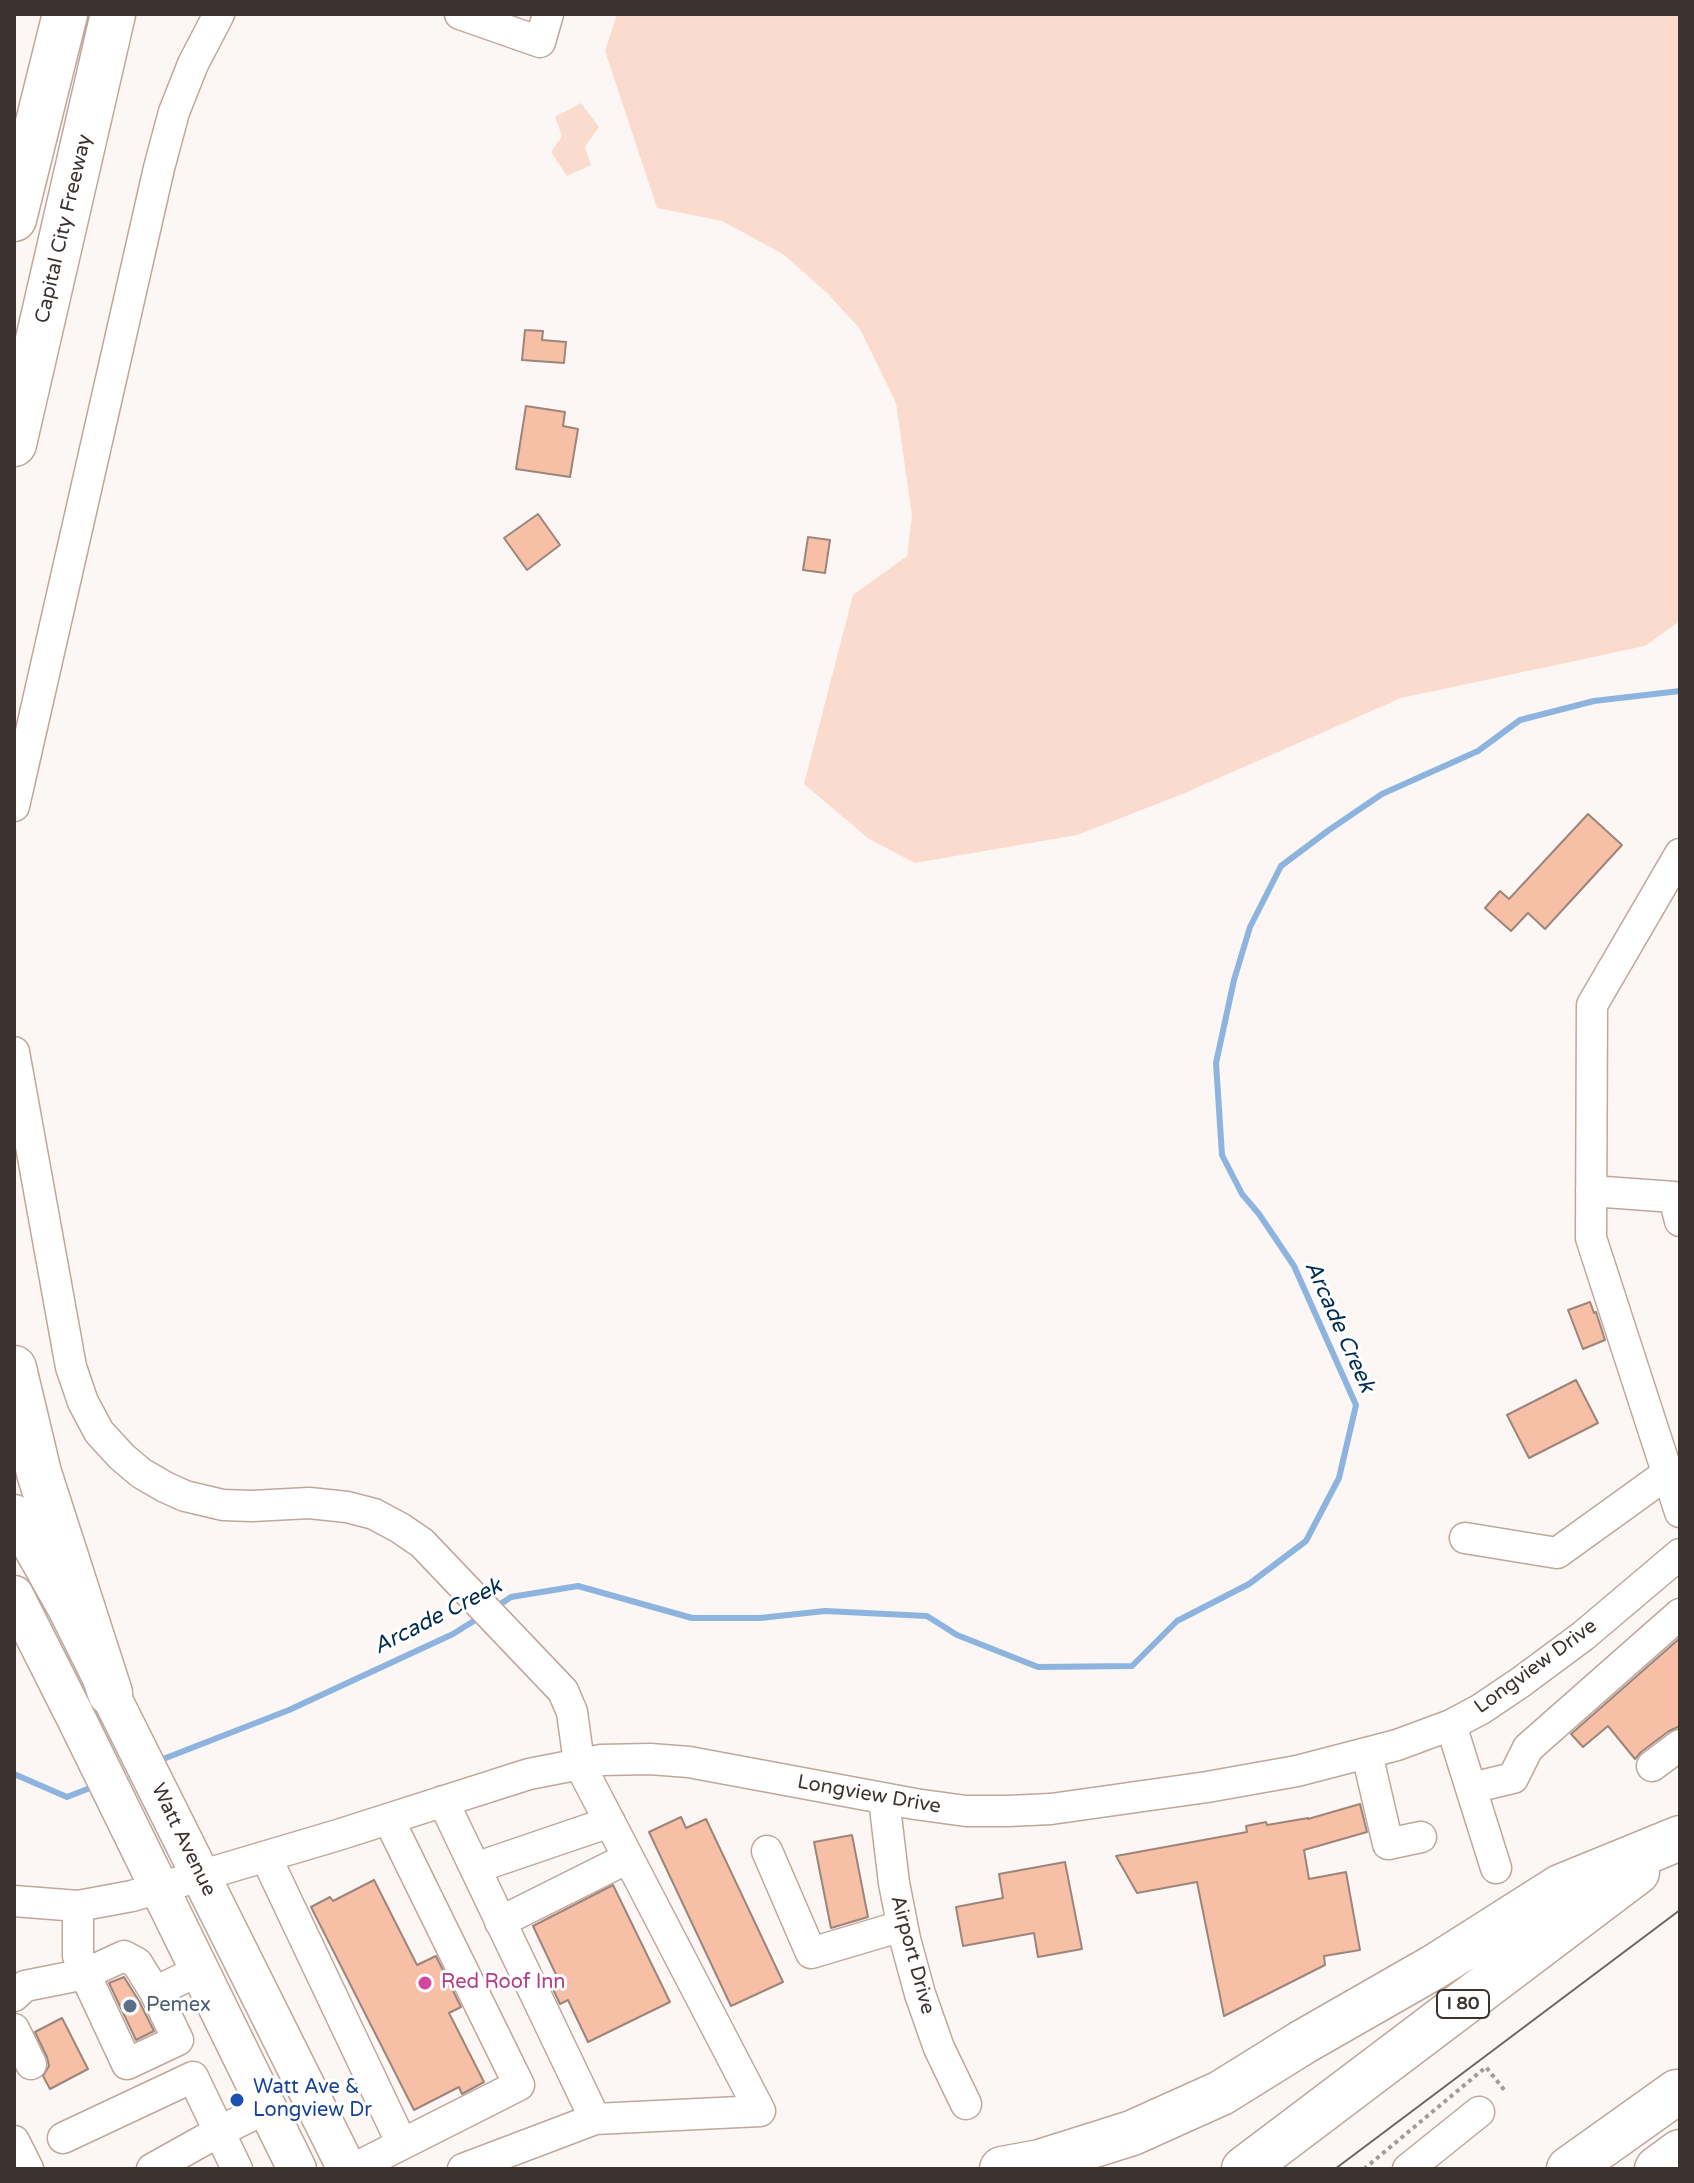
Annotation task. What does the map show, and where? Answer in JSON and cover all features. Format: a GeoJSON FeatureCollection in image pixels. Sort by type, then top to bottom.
{"type":"FeatureCollection","features":[{"type":"Feature","properties":{"kind":"highway"},"geometry":{"type":"LineString","coordinates":[[14,219],[65,14]]}},
{"type":"Feature","properties":{"kind":"highway","name":"Capital City Freeway"},"geometry":{"type":"LineString","coordinates":[[14,444],[113,14]]}},
{"type":"Feature","properties":{"kind":"highway"},"geometry":{"type":"LineString","coordinates":[[14,1368],[102,1708]]}},
{"type":"Feature","properties":{"kind":"highway"},"geometry":{"type":"LineString","coordinates":[[1002,2169],[1040,2162],[1132,2133],[1221,2093],[1434,1967],[1560,1887],[1680,1838]]}},
{"type":"Feature","properties":{"kind":"highway","name":"I 80"},"geometry":{"type":"LineString","coordinates":[[1244,2169],[1680,1838]]}},
{"type":"Feature","properties":{"kind":"highway"},"geometry":{"type":"LineString","coordinates":[[1569,2169],[1678,2091]]}},
{"type":"Feature","properties":{"kind":"highway"},"geometry":{"type":"LineString","coordinates":[[1657,2169],[1680,2152]]}},
{"type":"Feature","properties":{"kind":"main road","name":"Watt Avenue"},"geometry":{"type":"LineString","coordinates":[[14,1514],[68,1610],[102,1708],[131,1829],[297,2169]]}},
{"type":"Feature","properties":{"kind":"main road","name":"Watt Avenue"},"geometry":{"type":"LineString","coordinates":[[14,1595],[102,1708],[169,1810],[347,2169]]}},
{"type":"Feature","properties":{"kind":"street"},"geometry":{"type":"LineString","coordinates":[[14,806],[159,168],[193,64],[219,14]]}},
{"type":"Feature","properties":{"kind":"street"},"geometry":{"type":"LineString","coordinates":[[460,14],[540,42],[548,14]]}},
{"type":"Feature","properties":{"kind":"street"},"geometry":{"type":"LineString","coordinates":[[1680,854],[1592,1005],[1591,1191],[1591,1238],[1680,1512]]}},
{"type":"Feature","properties":{"kind":"street"},"geometry":{"type":"LineString","coordinates":[[14,1052],[71,1367],[83,1402],[99,1432],[141,1473],[185,1496],[223,1505],[309,1503],[347,1507],[374,1514],[422,1543],[563,1691],[572,1712],[579,1763],[760,2111],[595,2119],[463,2169]]}},
{"type":"Feature","properties":{"kind":"street"},"geometry":{"type":"LineString","coordinates":[[1591,1191],[1674,1197],[1680,1221]]}},
{"type":"Feature","properties":{"kind":"street"},"geometry":{"type":"LineString","coordinates":[[1465,1538],[1557,1553],[1668,1473]]}},
{"type":"Feature","properties":{"kind":"street","name":"Longview Drive"},"geometry":{"type":"LineString","coordinates":[[14,1901],[78,1906],[106,1902],[201,1877],[529,1774],[579,1763],[650,1759],[689,1762],[884,1799],[966,1811],[1051,1809],[1297,1771],[1367,1754],[1451,1725],[1521,1682],[1583,1636],[1680,1554]]}},
{"type":"Feature","properties":{"kind":"street"},"geometry":{"type":"LineString","coordinates":[[1471,1788],[1513,1778],[1528,1748],[1680,1614]]}},
{"type":"Feature","properties":{"kind":"street"},"geometry":{"type":"LineString","coordinates":[[1451,1725],[1496,1868]]}},
{"type":"Feature","properties":{"kind":"street"},"geometry":{"type":"LineString","coordinates":[[1652,1766],[1680,1745]]}},
{"type":"Feature","properties":{"kind":"street"},"geometry":{"type":"LineString","coordinates":[[1367,1754],[1388,1844],[1421,1837]]}},
{"type":"Feature","properties":{"kind":"street","name":"Airport Drive"},"geometry":{"type":"LineString","coordinates":[[884,1799],[894,1883],[920,1994],[939,2048],[966,2104]]}},
{"type":"Feature","properties":{"kind":"street"},"geometry":{"type":"LineString","coordinates":[[443,1801],[595,2119]]}},
{"type":"Feature","properties":{"kind":"street"},"geometry":{"type":"LineString","coordinates":[[353,2169],[519,2085],[389,1820]]}},
{"type":"Feature","properties":{"kind":"street"},"geometry":{"type":"LineString","coordinates":[[475,1868],[610,1822]]}},
{"type":"Feature","properties":{"kind":"street"},"geometry":{"type":"LineString","coordinates":[[767,1851],[811,1953],[902,1926]]}},
{"type":"Feature","properties":{"kind":"street"},"geometry":{"type":"LineString","coordinates":[[266,1857],[402,2144]]}},
{"type":"Feature","properties":{"kind":"street"},"geometry":{"type":"LineString","coordinates":[[500,1922],[628,1858]]}},
{"type":"Feature","properties":{"kind":"street"},"geometry":{"type":"LineString","coordinates":[[14,1996],[25,1986],[85,1974],[124,1956],[137,1963],[178,2040],[127,2064],[85,1974],[78,1956],[78,1906]]}},
{"type":"Feature","properties":{"kind":"street"},"geometry":{"type":"LineString","coordinates":[[155,1992],[200,1970]]}},
{"type":"Feature","properties":{"kind":"street"},"geometry":{"type":"LineString","coordinates":[[14,2029],[31,2064]]}},
{"type":"Feature","properties":{"kind":"street"},"geometry":{"type":"LineString","coordinates":[[63,2138],[193,2077],[237,2169]]}},
{"type":"Feature","properties":{"kind":"street"},"geometry":{"type":"LineString","coordinates":[[1551,2169],[1579,2156],[1678,2091]]}},
{"type":"Feature","properties":{"kind":"street"},"geometry":{"type":"LineString","coordinates":[[152,2169],[267,2108]]}},
{"type":"Feature","properties":{"kind":"street"},"geometry":{"type":"LineString","coordinates":[[1408,2169],[1479,2112]]}},
{"type":"Feature","properties":{"kind":"street"},"geometry":{"type":"LineString","coordinates":[[14,2141],[28,2169]]}},
{"type":"Feature","properties":{"kind":"shaded area"},"geometry":{"type":"Polygon","coordinates":[[[617,14],[1680,14],[1680,621],[1645,646],[1401,698],[1180,795],[1077,835],[915,863],[869,839],[804,784],[853,595],[907,556],[912,516],[896,403],[860,329],[828,294],[783,254],[722,221],[657,208],[605,51],[617,14]]]}},
{"type":"Feature","properties":{"kind":"shaded area"},"geometry":{"type":"Polygon","coordinates":[[[581,103],[599,127],[585,147],[591,165],[567,176],[551,152],[562,136],[555,117],[581,103]]]}},
{"type":"Feature","properties":{"kind":"building"},"geometry":{"type":"Polygon","coordinates":[[[525,330],[543,331],[542,340],[566,342],[564,363],[522,360],[525,330]]]}},
{"type":"Feature","properties":{"kind":"building"},"geometry":{"type":"Polygon","coordinates":[[[526,406],[565,412],[563,426],[578,429],[570,477],[516,469],[526,406]]]}},
{"type":"Feature","properties":{"kind":"building"},"geometry":{"type":"Polygon","coordinates":[[[538,514],[560,545],[527,570],[504,538],[538,514]]]}},
{"type":"Feature","properties":{"kind":"building"},"geometry":{"type":"Polygon","coordinates":[[[808,537],[830,540],[825,573],[803,570],[808,537]]]}},
{"type":"Feature","properties":{"kind":"building"},"geometry":{"type":"Polygon","coordinates":[[[1588,814],[1622,845],[1545,929],[1528,913],[1511,931],[1485,908],[1500,891],[1509,899],[1588,814]]]}},
{"type":"Feature","properties":{"kind":"building"},"geometry":{"type":"Polygon","coordinates":[[[1590,1302],[1605,1340],[1583,1349],[1568,1310],[1590,1302]]]}},
{"type":"Feature","properties":{"kind":"building"},"geometry":{"type":"Polygon","coordinates":[[[1576,1380],[1598,1423],[1529,1458],[1507,1415],[1576,1380]]]}},
{"type":"Feature","properties":{"kind":"building"},"geometry":{"type":"Polygon","coordinates":[[[1680,1638],[1680,1726],[1669,1731],[1635,1759],[1608,1726],[1583,1747],[1571,1734],[1680,1638]]]}},
{"type":"Feature","properties":{"kind":"building"},"geometry":{"type":"Polygon","coordinates":[[[1360,1804],[1367,1832],[1304,1850],[1309,1879],[1346,1872],[1360,1950],[1324,1956],[1325,1965],[1224,2016],[1197,1882],[1137,1893],[1116,1856],[1247,1832],[1246,1826],[1266,1822],[1267,1825],[1308,1819],[1360,1804]]]}},
{"type":"Feature","properties":{"kind":"building"},"geometry":{"type":"Polygon","coordinates":[[[681,1817],[686,1828],[706,1819],[783,1982],[731,2006],[649,1832],[681,1817]]]}},
{"type":"Feature","properties":{"kind":"building"},"geometry":{"type":"Polygon","coordinates":[[[852,1835],[868,1917],[831,1928],[814,1842],[852,1835]]]}},
{"type":"Feature","properties":{"kind":"building"},"geometry":{"type":"Polygon","coordinates":[[[1065,1862],[1082,1949],[1038,1957],[1034,1933],[963,1946],[956,1907],[1003,1898],[999,1874],[1065,1862]]]}},
{"type":"Feature","properties":{"kind":"building","name":"Red Roof Inn"},"geometry":{"type":"Polygon","coordinates":[[[374,1880],[417,1965],[436,1956],[461,2007],[449,2013],[484,2082],[462,2094],[459,2087],[414,2110],[311,1907],[330,1897],[333,1901],[374,1880]]]}},
{"type":"Feature","properties":{"kind":"building"},"geometry":{"type":"Polygon","coordinates":[[[613,1885],[670,2002],[588,2042],[568,2000],[560,2004],[552,1987],[560,1983],[533,1926],[613,1885]]]}},
{"type":"Feature","properties":{"kind":"building"},"geometry":{"type":"Polygon","coordinates":[[[124,1977],[154,2031],[136,2040],[109,1983],[124,1977]]]}},
{"type":"Feature","properties":{"kind":"building"},"geometry":{"type":"Polygon","coordinates":[[[62,2018],[88,2069],[50,2089],[43,2076],[49,2066],[47,2057],[35,2032],[62,2018]]]}},
{"type":"Feature","properties":{"kind":"waterway","name":"Arcade Creek"},"geometry":{"type":"LineString","coordinates":[[496,1607],[511,1597],[578,1586],[692,1618],[760,1618],[825,1611],[927,1616],[957,1635],[1038,1667],[1132,1666],[1177,1621],[1249,1584],[1306,1541],[1339,1478],[1356,1405],[1294,1266],[1242,1194],[1222,1155],[1216,1063],[1234,980],[1250,927],[1281,866],[1382,794],[1478,751],[1520,720],[1594,701],[1680,691]]}},
{"type":"Feature","properties":{"kind":"waterway","name":"Arcade Creek"},"geometry":{"type":"LineString","coordinates":[[158,1761],[289,1710],[453,1634],[480,1617]]}},
{"type":"Feature","properties":{"kind":"waterway","name":"Arcade Creek"},"geometry":{"type":"LineString","coordinates":[[14,1774],[67,1797],[95,1786]]}},
{"type":"Feature","properties":{"kind":"tram line"},"geometry":{"type":"LineString","coordinates":[[1335,2169],[1680,1910]]}},
{"type":"Feature","properties":{"kind":"place","name":"Red Roof Inn"},"geometry":{"type":"Point","coordinates":[425,1983]}},
{"type":"Feature","properties":{"kind":"place","name":"Pemex"},"geometry":{"type":"Point","coordinates":[130,2006]}},
{"type":"Feature","properties":{"kind":"place","name":"Watt Ave & Longview Dr"},"geometry":{"type":"Point","coordinates":[237,2100]}}]}
